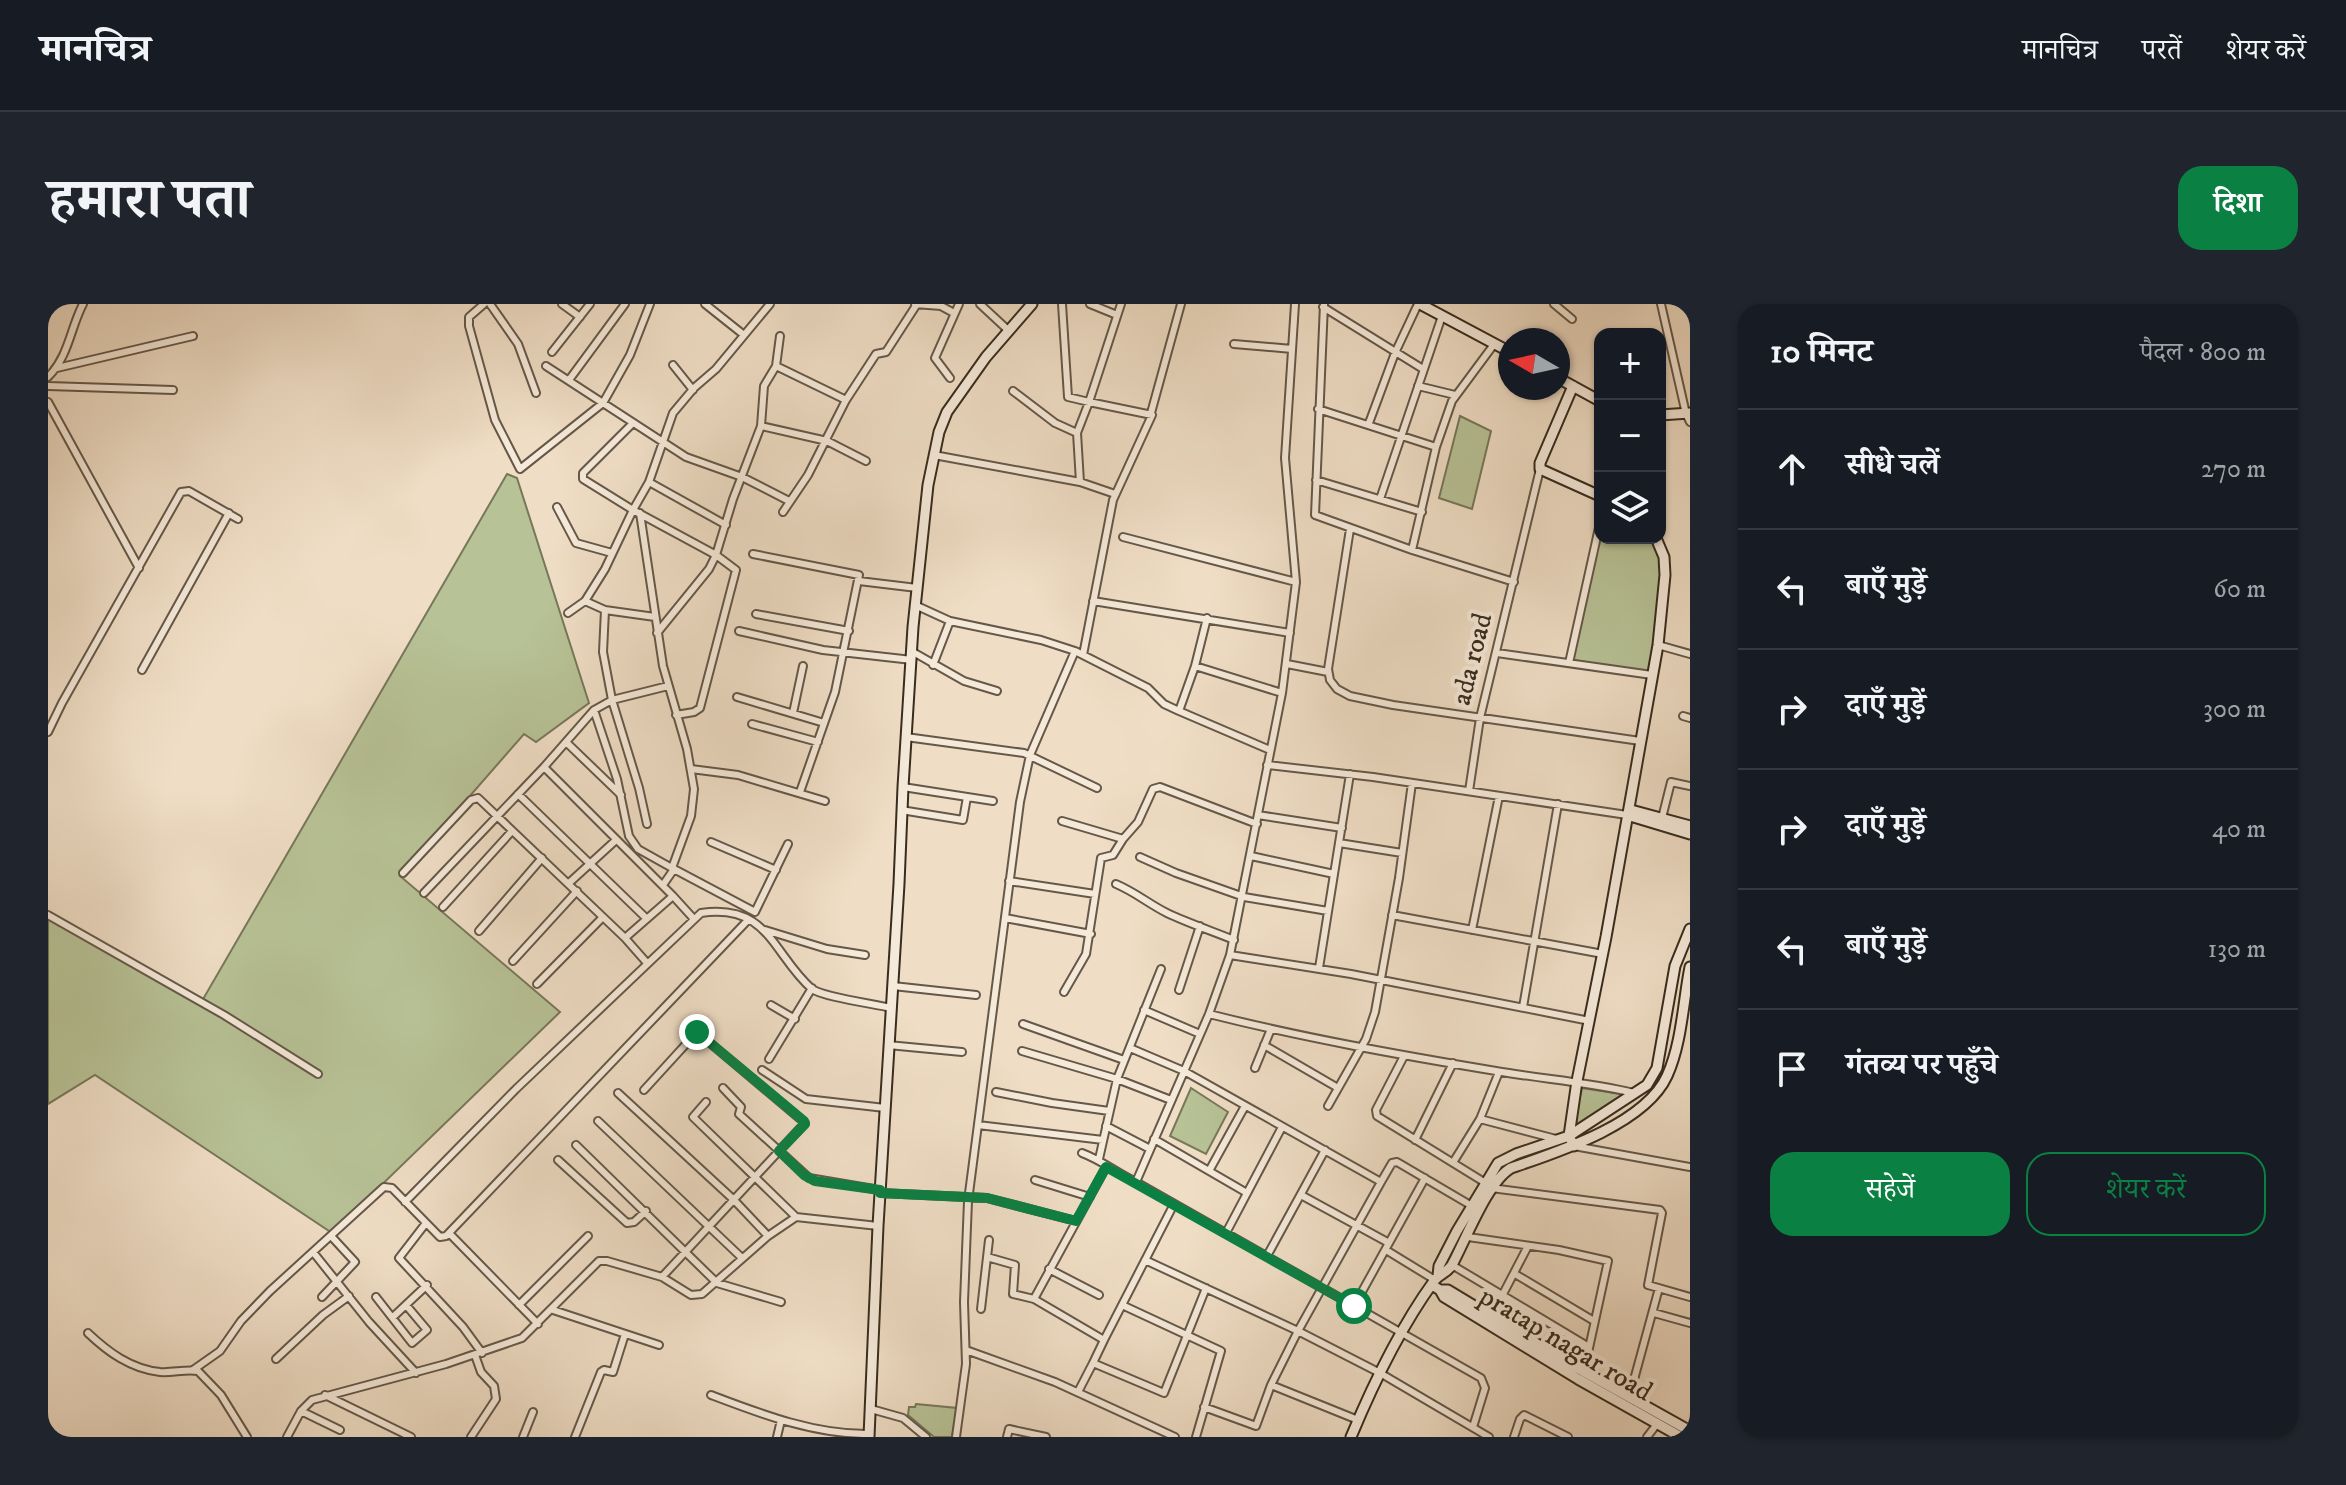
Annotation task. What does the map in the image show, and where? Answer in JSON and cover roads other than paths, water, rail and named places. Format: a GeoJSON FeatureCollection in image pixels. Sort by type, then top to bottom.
{"type":"FeatureCollection","features":[{"type":"Feature","properties":{"kind":"street"},"geometry":{"type":"LineString","coordinates":[[48,377],[66,352],[83,304]]}},
{"type":"Feature","properties":{"kind":"street"},"geometry":{"type":"LineString","coordinates":[[536,393],[518,344],[487,304],[469,317],[495,420],[519,468],[522,468],[603,403],[630,355],[650,304]]}},
{"type":"Feature","properties":{"kind":"street"},"geometry":{"type":"LineString","coordinates":[[562,304],[580,317]]}},
{"type":"Feature","properties":{"kind":"street"},"geometry":{"type":"LineString","coordinates":[[552,352],[590,304]]}},
{"type":"Feature","properties":{"kind":"street"},"geometry":{"type":"LineString","coordinates":[[569,380],[625,304]]}},
{"type":"Feature","properties":{"kind":"street"},"geometry":{"type":"LineString","coordinates":[[705,304],[744,335]]}},
{"type":"Feature","properties":{"kind":"street"},"geometry":{"type":"LineString","coordinates":[[568,613],[585,601],[636,512],[673,413],[716,369],[770,304]]}},
{"type":"Feature","properties":{"kind":"street"},"geometry":{"type":"LineString","coordinates":[[783,512],[808,475],[846,400],[876,354],[886,352],[916,304],[941,306],[954,313]]}},
{"type":"Feature","properties":{"kind":"street"},"geometry":{"type":"LineString","coordinates":[[950,378],[935,360],[959,304]]}},
{"type":"Feature","properties":{"kind":"street"},"geometry":{"type":"LineString","coordinates":[[980,304],[1009,331]]}},
{"type":"Feature","properties":{"kind":"street"},"geometry":{"type":"LineString","coordinates":[[711,1395],[781,1420],[870,1436],[901,810],[915,605],[928,485],[939,432],[947,412],[986,357],[1032,304]]}},
{"type":"Feature","properties":{"kind":"street"},"geometry":{"type":"LineString","coordinates":[[1062,304],[1068,397],[1147,413]]}},
{"type":"Feature","properties":{"kind":"street"},"geometry":{"type":"LineString","coordinates":[[1090,304],[1117,315]]}},
{"type":"Feature","properties":{"kind":"street"},"geometry":{"type":"LineString","coordinates":[[1080,482],[1077,433],[1121,304]]}},
{"type":"Feature","properties":{"kind":"street"},"geometry":{"type":"LineString","coordinates":[[1083,655],[1110,492],[1144,434],[1147,413],[1181,304]]}},
{"type":"Feature","properties":{"kind":"street"},"geometry":{"type":"LineString","coordinates":[[1136,1182],[1209,1014],[1230,955],[1244,897],[1282,693],[1296,582],[1285,458],[1295,304]]}},
{"type":"Feature","properties":{"kind":"street"},"geometry":{"type":"LineString","coordinates":[[1369,423],[1395,353],[1419,304],[1498,345]]}},
{"type":"Feature","properties":{"kind":"street"},"geometry":{"type":"LineString","coordinates":[[1554,304],[1572,319]]}},
{"type":"Feature","properties":{"kind":"street"},"geometry":{"type":"LineString","coordinates":[[1661,304],[1689,416],[1666,415]]}},
{"type":"Feature","properties":{"kind":"street"},"geometry":{"type":"LineString","coordinates":[[1323,306],[1423,369]]}},
{"type":"Feature","properties":{"kind":"street"},"geometry":{"type":"LineString","coordinates":[[1323,306],[1315,515],[1514,582]]}},
{"type":"Feature","properties":{"kind":"street"},"geometry":{"type":"LineString","coordinates":[[1380,499],[1442,316]]}},
{"type":"Feature","properties":{"kind":"street"},"geometry":{"type":"LineString","coordinates":[[57,368],[193,336]]}},
{"type":"Feature","properties":{"kind":"street"},"geometry":{"type":"LineString","coordinates":[[657,633],[709,569],[716,555],[761,426],[764,386],[776,366],[780,336]]}},
{"type":"Feature","properties":{"kind":"street"},"geometry":{"type":"LineString","coordinates":[[1412,550],[1436,447],[1455,395],[1495,343]]}},
{"type":"Feature","properties":{"kind":"street"},"geometry":{"type":"LineString","coordinates":[[1234,344],[1292,349]]}},
{"type":"Feature","properties":{"kind":"street"},"geometry":{"type":"LineString","coordinates":[[673,365],[693,390]]}},
{"type":"Feature","properties":{"kind":"street"},"geometry":{"type":"LineString","coordinates":[[546,366],[686,457],[742,477],[789,501]]}},
{"type":"Feature","properties":{"kind":"street"},"geometry":{"type":"LineString","coordinates":[[776,366],[846,400]]}},
{"type":"Feature","properties":{"kind":"street"},"geometry":{"type":"LineString","coordinates":[[1570,384],[1598,400]]}},
{"type":"Feature","properties":{"kind":"street"},"geometry":{"type":"LineString","coordinates":[[48,386],[173,390]]}},
{"type":"Feature","properties":{"kind":"street"},"geometry":{"type":"LineString","coordinates":[[1418,386],[1455,395]]}},
{"type":"Feature","properties":{"kind":"street","name":"ada road"},"geometry":{"type":"LineString","coordinates":[[1469,791],[1480,718],[1540,463],[1573,386]]}},
{"type":"Feature","properties":{"kind":"street"},"geometry":{"type":"LineString","coordinates":[[1013,391],[1055,423],[1077,433]]}},
{"type":"Feature","properties":{"kind":"street"},"geometry":{"type":"LineString","coordinates":[[48,402],[139,568]]}},
{"type":"Feature","properties":{"kind":"street"},"geometry":{"type":"LineString","coordinates":[[1318,409],[1436,447]]}},
{"type":"Feature","properties":{"kind":"street"},"geometry":{"type":"LineString","coordinates":[[633,423],[582,476],[585,481],[716,555],[736,570],[700,708],[676,715]]}},
{"type":"Feature","properties":{"kind":"street"},"geometry":{"type":"LineString","coordinates":[[761,426],[827,441],[866,461]]}},
{"type":"Feature","properties":{"kind":"street"},"geometry":{"type":"LineString","coordinates":[[934,455],[1080,482],[1110,492]]}},
{"type":"Feature","properties":{"kind":"street"},"geometry":{"type":"LineString","coordinates":[[1540,469],[1594,493]]}},
{"type":"Feature","properties":{"kind":"street"},"geometry":{"type":"LineString","coordinates":[[1316,480],[1422,512]]}},
{"type":"Feature","properties":{"kind":"street"},"geometry":{"type":"LineString","coordinates":[[649,482],[726,525]]}},
{"type":"Feature","properties":{"kind":"street"},"geometry":{"type":"LineString","coordinates":[[48,732],[183,490],[238,519]]}},
{"type":"Feature","properties":{"kind":"street"},"geometry":{"type":"LineString","coordinates":[[557,507],[576,543],[612,553]]}},
{"type":"Feature","properties":{"kind":"street"},"geometry":{"type":"LineString","coordinates":[[636,512],[668,686],[694,789],[691,816],[673,868],[663,885]]}},
{"type":"Feature","properties":{"kind":"street"},"geometry":{"type":"LineString","coordinates":[[142,670],[229,513]]}},
{"type":"Feature","properties":{"kind":"street"},"geometry":{"type":"LineString","coordinates":[[1350,529],[1328,672],[1337,689],[1350,696],[1393,705],[1640,741]]}},
{"type":"Feature","properties":{"kind":"street"},"geometry":{"type":"LineString","coordinates":[[1123,537],[1296,582]]}},
{"type":"Feature","properties":{"kind":"street"},"geometry":{"type":"LineString","coordinates":[[1569,663],[1595,544]]}},
{"type":"Feature","properties":{"kind":"street"},"geometry":{"type":"LineString","coordinates":[[1567,1141],[1658,645],[1665,575],[1664,557],[1659,544]]}},
{"type":"Feature","properties":{"kind":"street"},"geometry":{"type":"LineString","coordinates":[[753,554],[856,573],[859,581],[835,692],[800,792]]}},
{"type":"Feature","properties":{"kind":"street"},"geometry":{"type":"LineString","coordinates":[[859,581],[917,588]]}},
{"type":"Feature","properties":{"kind":"street"},"geometry":{"type":"LineString","coordinates":[[585,601],[605,610],[655,617]]}},
{"type":"Feature","properties":{"kind":"street"},"geometry":{"type":"LineString","coordinates":[[1093,601],[1290,633]]}},
{"type":"Feature","properties":{"kind":"street"},"geometry":{"type":"LineString","coordinates":[[915,605],[950,621],[1041,640],[1075,651],[1148,688],[1164,704],[1270,750]]}},
{"type":"Feature","properties":{"kind":"street"},"geometry":{"type":"LineString","coordinates":[[605,610],[603,652],[612,700],[647,824]]}},
{"type":"Feature","properties":{"kind":"street"},"geometry":{"type":"LineString","coordinates":[[756,614],[849,631]]}},
{"type":"Feature","properties":{"kind":"street"},"geometry":{"type":"LineString","coordinates":[[1179,711],[1207,618]]}},
{"type":"Feature","properties":{"kind":"street"},"geometry":{"type":"LineString","coordinates":[[933,665],[950,621]]}},
{"type":"Feature","properties":{"kind":"street"},"geometry":{"type":"LineString","coordinates":[[739,631],[844,653],[912,656],[964,681],[997,691]]}},
{"type":"Feature","properties":{"kind":"street"},"geometry":{"type":"LineString","coordinates":[[1658,645],[1690,654]]}},
{"type":"Feature","properties":{"kind":"street"},"geometry":{"type":"LineString","coordinates":[[956,1437],[966,1364],[964,1302],[968,1198],[1020,802],[1075,651]]}},
{"type":"Feature","properties":{"kind":"street"},"geometry":{"type":"LineString","coordinates":[[1497,653],[1652,675]]}},
{"type":"Feature","properties":{"kind":"street"},"geometry":{"type":"LineString","coordinates":[[1287,664],[1328,672]]}},
{"type":"Feature","properties":{"kind":"street"},"geometry":{"type":"LineString","coordinates":[[793,713],[803,666]]}},
{"type":"Feature","properties":{"kind":"street"},"geometry":{"type":"LineString","coordinates":[[1195,666],[1282,693]]}},
{"type":"Feature","properties":{"kind":"street"},"geometry":{"type":"LineString","coordinates":[[424,893],[594,710],[612,700],[668,686]]}},
{"type":"Feature","properties":{"kind":"street"},"geometry":{"type":"LineString","coordinates":[[737,697],[824,723]]}},
{"type":"Feature","properties":{"kind":"street"},"geometry":{"type":"LineString","coordinates":[[594,710],[633,844],[752,912],[757,910],[788,844]]}},
{"type":"Feature","properties":{"kind":"street"},"geometry":{"type":"LineString","coordinates":[[752,724],[818,742]]}},
{"type":"Feature","properties":{"kind":"street"},"geometry":{"type":"LineString","coordinates":[[906,737],[1034,757],[1097,788]]}},
{"type":"Feature","properties":{"kind":"street"},"geometry":{"type":"LineString","coordinates":[[566,742],[621,795]]}},
{"type":"Feature","properties":{"kind":"street"},"geometry":{"type":"LineString","coordinates":[[1267,765],[1627,812],[1690,826]]}},
{"type":"Feature","properties":{"kind":"street"},"geometry":{"type":"LineString","coordinates":[[544,767],[693,918]]}},
{"type":"Feature","properties":{"kind":"street"},"geometry":{"type":"LineString","coordinates":[[691,769],[738,775],[825,801]]}},
{"type":"Feature","properties":{"kind":"street"},"geometry":{"type":"LineString","coordinates":[[1319,968],[1350,774]]}},
{"type":"Feature","properties":{"kind":"street"},"geometry":{"type":"LineString","coordinates":[[1662,818],[1671,782],[1690,786]]}},
{"type":"Feature","properties":{"kind":"street"},"geometry":{"type":"LineString","coordinates":[[1328,1106],[1360,1048],[1375,1012],[1412,783]]}},
{"type":"Feature","properties":{"kind":"street"},"geometry":{"type":"LineString","coordinates":[[903,787],[993,801]]}},
{"type":"Feature","properties":{"kind":"street"},"geometry":{"type":"LineString","coordinates":[[1064,992],[1086,954],[1101,858],[1113,855],[1138,822],[1153,789],[1157,787],[1257,824]]}},
{"type":"Feature","properties":{"kind":"street"},"geometry":{"type":"LineString","coordinates":[[518,794],[647,919]]}},
{"type":"Feature","properties":{"kind":"street"},"geometry":{"type":"LineString","coordinates":[[1472,930],[1499,796]]}},
{"type":"Feature","properties":{"kind":"street"},"geometry":{"type":"LineString","coordinates":[[403,873],[475,797],[569,883],[647,963]]}},
{"type":"Feature","properties":{"kind":"street"},"geometry":{"type":"LineString","coordinates":[[901,810],[963,820],[967,797]]}},
{"type":"Feature","properties":{"kind":"street"},"geometry":{"type":"LineString","coordinates":[[1523,1007],[1558,804]]}},
{"type":"Feature","properties":{"kind":"street"},"geometry":{"type":"LineString","coordinates":[[1627,812],[1690,834]]}},
{"type":"Feature","properties":{"kind":"street"},"geometry":{"type":"LineString","coordinates":[[1258,815],[1342,828]]}},
{"type":"Feature","properties":{"kind":"street"},"geometry":{"type":"LineString","coordinates":[[1062,821],[1123,839]]}},
{"type":"Feature","properties":{"kind":"street"},"geometry":{"type":"LineString","coordinates":[[443,907],[512,831]]}},
{"type":"Feature","properties":{"kind":"street"},"geometry":{"type":"LineString","coordinates":[[569,883],[616,840]]}},
{"type":"Feature","properties":{"kind":"street"},"geometry":{"type":"LineString","coordinates":[[711,842],[776,870]]}},
{"type":"Feature","properties":{"kind":"street"},"geometry":{"type":"LineString","coordinates":[[1339,843],[1402,853]]}},
{"type":"Feature","properties":{"kind":"street"},"geometry":{"type":"LineString","coordinates":[[1251,856],[1334,874]]}},
{"type":"Feature","properties":{"kind":"street"},"geometry":{"type":"LineString","coordinates":[[1140,857],[1244,897],[1328,911]]}},
{"type":"Feature","properties":{"kind":"street"},"geometry":{"type":"LineString","coordinates":[[479,931],[542,858]]}},
{"type":"Feature","properties":{"kind":"street"},"geometry":{"type":"LineString","coordinates":[[1009,881],[1095,894]]}},
{"type":"Feature","properties":{"kind":"street"},"geometry":{"type":"LineString","coordinates":[[1116,884],[1139,894],[1144,901],[1170,914],[1234,940]]}},
{"type":"Feature","properties":{"kind":"street"},"geometry":{"type":"LineString","coordinates":[[513,961],[577,891]]}},
{"type":"Feature","properties":{"kind":"street"},"geometry":{"type":"LineString","coordinates":[[625,938],[673,896]]}},
{"type":"Feature","properties":{"kind":"street"},"geometry":{"type":"LineString","coordinates":[[405,1202],[516,1089],[701,913],[725,911],[765,930],[827,949],[865,955]]}},
{"type":"Feature","properties":{"kind":"street"},"geometry":{"type":"LineString","coordinates":[[48,915],[224,1015],[318,1074]]}},
{"type":"Feature","properties":{"kind":"street"},"geometry":{"type":"LineString","coordinates":[[1392,915],[1603,954]]}},
{"type":"Feature","properties":{"kind":"street"},"geometry":{"type":"LineString","coordinates":[[537,984],[603,917]]}},
{"type":"Feature","properties":{"kind":"street"},"geometry":{"type":"LineString","coordinates":[[1005,918],[1091,934]]}},
{"type":"Feature","properties":{"kind":"street"},"geometry":{"type":"LineString","coordinates":[[88,1333],[108,1351],[133,1364],[159,1372],[193,1370],[220,1351],[241,1321],[270,1291],[384,1187],[392,1188],[440,1237],[449,1233],[748,920]]}},
{"type":"Feature","properties":{"kind":"street"},"geometry":{"type":"LineString","coordinates":[[1179,990],[1200,926]]}},
{"type":"Feature","properties":{"kind":"street"},"geometry":{"type":"LineString","coordinates":[[1436,1283],[1439,1266],[1502,1160],[1567,1141],[1647,1085],[1657,1068],[1675,966],[1690,929]]}},
{"type":"Feature","properties":{"kind":"street"},"geometry":{"type":"LineString","coordinates":[[765,930],[812,988],[891,1008]]}},
{"type":"Feature","properties":{"kind":"street"},"geometry":{"type":"LineString","coordinates":[[1230,955],[1319,968],[1590,1021]]}},
{"type":"Feature","properties":{"kind":"street"},"geometry":{"type":"LineString","coordinates":[[1351,1437],[1402,1332],[1436,1283],[1447,1273],[1468,1237],[1488,1185],[1511,1168],[1640,1108],[1665,1081],[1678,1035],[1690,967]]}},
{"type":"Feature","properties":{"kind":"street"},"geometry":{"type":"LineString","coordinates":[[1099,1159],[1117,1079],[1161,969]]}},
{"type":"Feature","properties":{"kind":"street"},"geometry":{"type":"LineString","coordinates":[[893,986],[976,995]]}},
{"type":"Feature","properties":{"kind":"street"},"geometry":{"type":"LineString","coordinates":[[769,1059],[812,988]]}},
{"type":"Feature","properties":{"kind":"street"},"geometry":{"type":"LineString","coordinates":[[771,1005],[795,1019]]}},
{"type":"Feature","properties":{"kind":"street"},"geometry":{"type":"LineString","coordinates":[[1144,1010],[1200,1034]]}},
{"type":"Feature","properties":{"kind":"street"},"geometry":{"type":"LineString","coordinates":[[1209,1014],[1360,1048],[1499,1072],[1577,1081],[1637,1094]]}},
{"type":"Feature","properties":{"kind":"street"},"geometry":{"type":"LineString","coordinates":[[1023,1024],[1124,1060]]}},
{"type":"Feature","properties":{"kind":"street"},"geometry":{"type":"LineString","coordinates":[[1255,1068],[1271,1029]]}},
{"type":"Feature","properties":{"kind":"street"},"geometry":{"type":"LineString","coordinates":[[644,1090],[699,1032],[805,1124],[662,1277]]}},
{"type":"Feature","properties":{"kind":"street"},"geometry":{"type":"LineString","coordinates":[[888,1045],[962,1052]]}},
{"type":"Feature","properties":{"kind":"street"},"geometry":{"type":"LineString","coordinates":[[1264,1045],[1338,1088]]}},
{"type":"Feature","properties":{"kind":"street"},"geometry":{"type":"LineString","coordinates":[[1130,1048],[1184,1071],[1381,1182]]}},
{"type":"Feature","properties":{"kind":"street"},"geometry":{"type":"LineString","coordinates":[[1022,1051],[1117,1079],[1171,1100]]}},
{"type":"Feature","properties":{"kind":"street"},"geometry":{"type":"LineString","coordinates":[[1404,1056],[1375,1113],[1488,1185],[1660,1210],[1662,1213],[1648,1283],[1690,1297]]}},
{"type":"Feature","properties":{"kind":"street"},"geometry":{"type":"LineString","coordinates":[[1415,1140],[1453,1063]]}},
{"type":"Feature","properties":{"kind":"street"},"geometry":{"type":"LineString","coordinates":[[762,1070],[806,1099],[885,1108]]}},
{"type":"Feature","properties":{"kind":"street"},"geometry":{"type":"LineString","coordinates":[[1454,1161],[1480,1119],[1499,1072]]}},
{"type":"Feature","properties":{"kind":"street"},"geometry":{"type":"LineString","coordinates":[[723,1088],[741,1107],[739,1114],[804,1175],[815,1181],[880,1192],[1005,1201],[1076,1221]]}},
{"type":"Feature","properties":{"kind":"street"},"geometry":{"type":"LineString","coordinates":[[996,1092],[1109,1111]]}},
{"type":"Feature","properties":{"kind":"street"},"geometry":{"type":"LineString","coordinates":[[618,1093],[734,1200],[768,1236]]}},
{"type":"Feature","properties":{"kind":"street"},"geometry":{"type":"LineString","coordinates":[[706,1102],[693,1117],[796,1217],[878,1226]]}},
{"type":"Feature","properties":{"kind":"street"},"geometry":{"type":"LineString","coordinates":[[1209,1171],[1245,1106]]}},
{"type":"Feature","properties":{"kind":"street"},"geometry":{"type":"LineString","coordinates":[[1480,1119],[1690,1167]]}},
{"type":"Feature","properties":{"kind":"street"},"geometry":{"type":"LineString","coordinates":[[598,1121],[742,1258]]}},
{"type":"Feature","properties":{"kind":"street"},"geometry":{"type":"LineString","coordinates":[[978,1125],[1103,1140]]}},
{"type":"Feature","properties":{"kind":"street"},"geometry":{"type":"LineString","coordinates":[[1106,1126],[1150,1149]]}},
{"type":"Feature","properties":{"kind":"street"},"geometry":{"type":"LineString","coordinates":[[1226,1233],[1282,1127]]}},
{"type":"Feature","properties":{"kind":"street"},"geometry":{"type":"LineString","coordinates":[[1154,1139],[1247,1193]]}},
{"type":"Feature","properties":{"kind":"street"},"geometry":{"type":"LineString","coordinates":[[576,1145],[717,1283],[781,1302]]}},
{"type":"Feature","properties":{"kind":"street"},"geometry":{"type":"LineString","coordinates":[[1267,1256],[1325,1150]]}},
{"type":"Feature","properties":{"kind":"street"},"geometry":{"type":"LineString","coordinates":[[1082,1153],[1099,1159],[1106,1167],[1481,1378],[1485,1382],[1473,1427]]}},
{"type":"Feature","properties":{"kind":"street"},"geometry":{"type":"LineString","coordinates":[[558,1160],[627,1223],[634,1222],[646,1211]]}},
{"type":"Feature","properties":{"kind":"street"},"geometry":{"type":"LineString","coordinates":[[1253,1437],[1271,1385],[1298,1331],[1395,1162],[1472,1206]]}},
{"type":"Feature","properties":{"kind":"street"},"geometry":{"type":"LineString","coordinates":[[1034,1299],[1106,1167]]}},
{"type":"Feature","properties":{"kind":"street"},"geometry":{"type":"LineString","coordinates":[[1354,1306],[1425,1178]]}},
{"type":"Feature","properties":{"kind":"street"},"geometry":{"type":"LineString","coordinates":[[1035,1180],[1090,1197]]}},
{"type":"Feature","properties":{"kind":"street"},"geometry":{"type":"LineString","coordinates":[[1301,1195],[1357,1226],[1436,1283],[1690,1431]]}},
{"type":"Feature","properties":{"kind":"street"},"geometry":{"type":"LineString","coordinates":[[1078,1392],[1174,1204]]}},
{"type":"Feature","properties":{"kind":"street"},"geometry":{"type":"LineString","coordinates":[[287,1437],[301,1411],[312,1400],[416,1373],[522,1338],[599,1261],[662,1277],[691,1295],[702,1294],[768,1236],[796,1217]]}},
{"type":"Feature","properties":{"kind":"street"},"geometry":{"type":"LineString","coordinates":[[426,1223],[399,1258],[463,1327],[478,1354],[481,1372],[494,1386],[496,1399],[471,1437]]}},
{"type":"Feature","properties":{"kind":"street"},"geometry":{"type":"LineString","coordinates":[[449,1233],[538,1324]]}},
{"type":"Feature","properties":{"kind":"street"},"geometry":{"type":"LineString","coordinates":[[322,1297],[355,1262],[331,1236]]}},
{"type":"Feature","properties":{"kind":"street"},"geometry":{"type":"LineString","coordinates":[[519,1305],[588,1236]]}},
{"type":"Feature","properties":{"kind":"street"},"geometry":{"type":"LineString","coordinates":[[1468,1237],[1607,1259],[1584,1372]]}},
{"type":"Feature","properties":{"kind":"street"},"geometry":{"type":"LineString","coordinates":[[981,1309],[989,1240]]}},
{"type":"Feature","properties":{"kind":"street"},"geometry":{"type":"LineString","coordinates":[[1503,1294],[1528,1246]]}},
{"type":"Feature","properties":{"kind":"street"},"geometry":{"type":"LineString","coordinates":[[313,1252],[369,1322],[416,1373]]}},
{"type":"Feature","properties":{"kind":"street"},"geometry":{"type":"LineString","coordinates":[[987,1257],[1015,1265],[1013,1293],[1034,1299],[1104,1340]]}},
{"type":"Feature","properties":{"kind":"street"},"geometry":{"type":"LineString","coordinates":[[1145,1260],[1380,1373],[1489,1437]]}},
{"type":"Feature","properties":{"kind":"street"},"geometry":{"type":"LineString","coordinates":[[1452,1265],[1589,1347]]}},
{"type":"Feature","properties":{"kind":"street"},"geometry":{"type":"LineString","coordinates":[[1049,1269],[1099,1295]]}},
{"type":"Feature","properties":{"kind":"street"},"geometry":{"type":"LineString","coordinates":[[1515,1274],[1594,1321]]}},
{"type":"Feature","properties":{"kind":"street","name":"pratap nagar road"},"geometry":{"type":"LineString","coordinates":[[1436,1283],[1444,1297],[1578,1379],[1681,1437]]}},
{"type":"Feature","properties":{"kind":"street"},"geometry":{"type":"LineString","coordinates":[[393,1317],[427,1285]]}},
{"type":"Feature","properties":{"kind":"street"},"geometry":{"type":"LineString","coordinates":[[1093,1363],[1164,1393],[1206,1288]]}},
{"type":"Feature","properties":{"kind":"street"},"geometry":{"type":"LineString","coordinates":[[1629,1398],[1659,1288]]}},
{"type":"Feature","properties":{"kind":"street"},"geometry":{"type":"LineString","coordinates":[[276,1359],[323,1315],[349,1296]]}},
{"type":"Feature","properties":{"kind":"street"},"geometry":{"type":"LineString","coordinates":[[376,1297],[412,1343],[427,1330],[406,1305]]}},
{"type":"Feature","properties":{"kind":"street"},"geometry":{"type":"LineString","coordinates":[[1122,1305],[1221,1351],[1196,1437]]}},
{"type":"Feature","properties":{"kind":"street"},"geometry":{"type":"LineString","coordinates":[[553,1310],[659,1345]]}},
{"type":"Feature","properties":{"kind":"street"},"geometry":{"type":"LineString","coordinates":[[1654,1313],[1690,1323]]}},
{"type":"Feature","properties":{"kind":"street"},"geometry":{"type":"LineString","coordinates":[[575,1437],[601,1372],[613,1372],[625,1334]]}},
{"type":"Feature","properties":{"kind":"street"},"geometry":{"type":"LineString","coordinates":[[966,1350],[1078,1392],[1175,1437]]}},
{"type":"Feature","properties":{"kind":"street"},"geometry":{"type":"LineString","coordinates":[[193,1370],[204,1376],[221,1395],[247,1437]]}},
{"type":"Feature","properties":{"kind":"street"},"geometry":{"type":"LineString","coordinates":[[1271,1385],[1358,1420]]}},
{"type":"Feature","properties":{"kind":"street"},"geometry":{"type":"LineString","coordinates":[[325,1395],[411,1437]]}},
{"type":"Feature","properties":{"kind":"street"},"geometry":{"type":"LineString","coordinates":[[1204,1407],[1256,1426]]}},
{"type":"Feature","properties":{"kind":"street"},"geometry":{"type":"LineString","coordinates":[[871,1409],[903,1418],[926,1437]]}},
{"type":"Feature","properties":{"kind":"street"},"geometry":{"type":"LineString","coordinates":[[301,1411],[340,1430]]}},
{"type":"Feature","properties":{"kind":"street"},"geometry":{"type":"LineString","coordinates":[[523,1437],[533,1412]]}},
{"type":"Feature","properties":{"kind":"street"},"geometry":{"type":"LineString","coordinates":[[1514,1437],[1524,1415],[1568,1437]]}},
{"type":"Feature","properties":{"kind":"street"},"geometry":{"type":"LineString","coordinates":[[777,1437],[781,1420]]}},
{"type":"Feature","properties":{"kind":"street"},"geometry":{"type":"LineString","coordinates":[[1647,1437],[1657,1424]]}},
{"type":"Feature","properties":{"kind":"street"},"geometry":{"type":"LineString","coordinates":[[1007,1437],[1009,1429],[1046,1437]]}}]}
